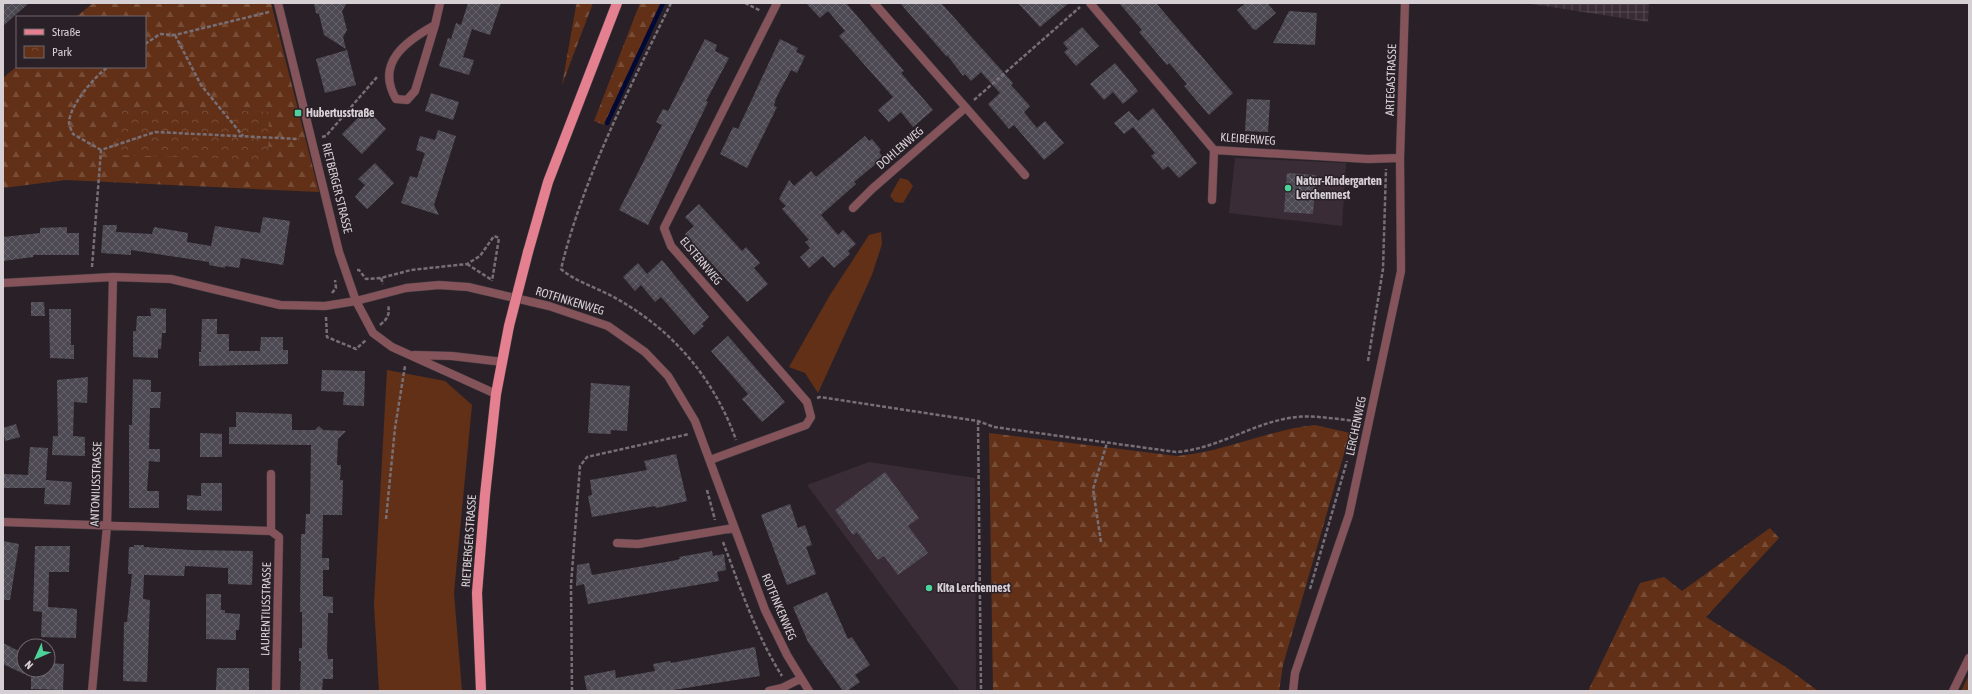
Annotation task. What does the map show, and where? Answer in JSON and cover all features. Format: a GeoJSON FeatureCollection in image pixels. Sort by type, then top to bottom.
{"type":"FeatureCollection","features":[{"type":"Feature","properties":{"kind":"main road","name":"RIETBERGER STRASSE"},"geometry":{"type":"LineString","coordinates":[[481,691],[478,592],[485,495],[496,394],[509,326],[548,182],[617,3]]}},
{"type":"Feature","properties":{"kind":"street"},"geometry":{"type":"LineString","coordinates":[[435,25],[416,36],[396,56],[389,68],[390,88],[396,99],[407,100],[415,91],[435,25],[440,3]]}},
{"type":"Feature","properties":{"kind":"street","name":"ELSTERNWEG"},"geometry":{"type":"LineString","coordinates":[[777,3],[664,228],[671,246],[807,402]]}},
{"type":"Feature","properties":{"kind":"street"},"geometry":{"type":"LineString","coordinates":[[874,3],[1025,175]]}},
{"type":"Feature","properties":{"kind":"street","name":"KLEIBERWEG"},"geometry":{"type":"LineString","coordinates":[[1090,3],[1214,150],[1368,159],[1400,158]]}},
{"type":"Feature","properties":{"kind":"street","name":"ARTEGASTRASSE"},"geometry":{"type":"LineString","coordinates":[[1400,158],[1405,3]]}},
{"type":"Feature","properties":{"kind":"street","name":"RIETBERGER STRASSE"},"geometry":{"type":"LineString","coordinates":[[279,6],[339,252],[356,301],[373,333],[392,347],[496,394]]}},
{"type":"Feature","properties":{"kind":"street","name":"DOHLENWEG"},"geometry":{"type":"LineString","coordinates":[[853,208],[872,189],[965,108]]}},
{"type":"Feature","properties":{"kind":"street"},"geometry":{"type":"LineString","coordinates":[[1212,200],[1214,150]]}},
{"type":"Feature","properties":{"kind":"street","name":"LERCHENWEG"},"geometry":{"type":"LineString","coordinates":[[1293,691],[1295,673],[1349,515],[1401,271],[1400,158]]}},
{"type":"Feature","properties":{"kind":"street"},"geometry":{"type":"LineString","coordinates":[[3,283],[112,277],[171,279],[280,305],[325,306],[356,301]]}},
{"type":"Feature","properties":{"kind":"street","name":"ANTONIUSSTRASSE"},"geometry":{"type":"LineString","coordinates":[[92,691],[107,526],[112,277]]}},
{"type":"Feature","properties":{"kind":"street","name":"ROTFINKENWEG"},"geometry":{"type":"LineString","coordinates":[[356,301],[406,288],[439,285],[468,288],[549,306],[594,320],[608,326],[645,352],[668,376],[695,421],[765,610],[800,679],[809,691]]}},
{"type":"Feature","properties":{"kind":"street","name":"RIETBERGER STRASSE"},"geometry":{"type":"LineString","coordinates":[[410,354],[452,356],[503,362]]}},
{"type":"Feature","properties":{"kind":"street"},"geometry":{"type":"LineString","coordinates":[[710,460],[739,448],[806,425],[811,417],[807,402]]}},
{"type":"Feature","properties":{"kind":"street","name":"LAURENTIUSSTRASSE"},"geometry":{"type":"LineString","coordinates":[[272,474],[271,531],[279,537],[276,691]]}},
{"type":"Feature","properties":{"kind":"street"},"geometry":{"type":"LineString","coordinates":[[3,522],[271,531]]}},
{"type":"Feature","properties":{"kind":"street"},"geometry":{"type":"LineString","coordinates":[[617,543],[638,544],[734,528]]}},
{"type":"Feature","properties":{"kind":"street"},"geometry":{"type":"LineString","coordinates":[[1952,691],[1969,658]]}},
{"type":"Feature","properties":{"kind":"street"},"geometry":{"type":"LineString","coordinates":[[769,691],[782,688],[800,679]]}},
{"type":"Feature","properties":{"kind":"path"},"geometry":{"type":"LineString","coordinates":[[671,3],[610,130],[585,188],[561,269],[570,277],[617,298],[652,320],[686,353],[708,381],[730,422],[739,448]]}},
{"type":"Feature","properties":{"kind":"path"},"geometry":{"type":"LineString","coordinates":[[745,3],[770,16]]}},
{"type":"Feature","properties":{"kind":"path"},"geometry":{"type":"LineString","coordinates":[[965,108],[1084,3]]}},
{"type":"Feature","properties":{"kind":"path"},"geometry":{"type":"LineString","coordinates":[[146,43],[160,34],[175,35],[279,6]]}},
{"type":"Feature","properties":{"kind":"path"},"geometry":{"type":"LineString","coordinates":[[175,35],[201,85],[242,136]]}},
{"type":"Feature","properties":{"kind":"path"},"geometry":{"type":"LineString","coordinates":[[107,68],[98,74],[74,107],[69,123],[73,134],[100,150],[155,132],[312,140],[326,136],[383,70],[389,68]]}},
{"type":"Feature","properties":{"kind":"path"},"geometry":{"type":"LineString","coordinates":[[92,278],[100,150]]}},
{"type":"Feature","properties":{"kind":"path"},"geometry":{"type":"LineString","coordinates":[[1367,368],[1383,269],[1386,158]]}},
{"type":"Feature","properties":{"kind":"path"},"geometry":{"type":"LineString","coordinates":[[381,278],[411,270],[467,264],[480,256],[494,236],[499,238],[492,281],[467,264]]}},
{"type":"Feature","properties":{"kind":"path"},"geometry":{"type":"LineString","coordinates":[[386,519],[395,428],[403,376],[410,354]]}},
{"type":"Feature","properties":{"kind":"path"},"geometry":{"type":"LineString","coordinates":[[807,402],[820,397],[978,420],[994,427],[1176,452],[1194,451],[1271,423],[1297,417],[1318,417],[1369,423]]}},
{"type":"Feature","properties":{"kind":"path"},"geometry":{"type":"LineString","coordinates":[[1357,428],[1360,413]]}},
{"type":"Feature","properties":{"kind":"path"},"geometry":{"type":"LineString","coordinates":[[978,420],[981,691]]}},
{"type":"Feature","properties":{"kind":"path"},"geometry":{"type":"LineString","coordinates":[[687,430],[690,434]]}},
{"type":"Feature","properties":{"kind":"path"},"geometry":{"type":"LineString","coordinates":[[572,691],[571,585],[580,466],[587,457],[699,432]]}},
{"type":"Feature","properties":{"kind":"path"},"geometry":{"type":"LineString","coordinates":[[1101,542],[1093,489],[1107,443]]}},
{"type":"Feature","properties":{"kind":"path"},"geometry":{"type":"LineString","coordinates":[[1308,596],[1348,459]]}},
{"type":"Feature","properties":{"kind":"shaded area"},"geometry":{"type":"Polygon","coordinates":[[[1525,3],[1649,3],[1648,22],[1525,3]]]}},
{"type":"Feature","properties":{"kind":"shaded area","name":"Natur-Kindergarten Lerchennest"},"geometry":{"type":"Polygon","coordinates":[[[1235,158],[1346,163],[1342,226],[1229,213],[1235,158]]]}},
{"type":"Feature","properties":{"kind":"shaded area","name":"Kita Lerchennest"},"geometry":{"type":"Polygon","coordinates":[[[869,462],[975,478],[976,691],[960,691],[807,485],[869,462]]]}},
{"type":"Feature","properties":{"kind":"green space"},"geometry":{"type":"Polygon","coordinates":[[[93,3],[271,3],[319,192],[66,180],[3,188],[3,78],[16,67],[146,68],[146,16],[77,16],[93,3]]]}},
{"type":"Feature","properties":{"kind":"green space"},"geometry":{"type":"Polygon","coordinates":[[[577,3],[593,3],[562,85],[576,6],[577,3]]]}},
{"type":"Feature","properties":{"kind":"green space"},"geometry":{"type":"Polygon","coordinates":[[[640,3],[662,3],[604,125],[594,121],[640,3]]]}},
{"type":"Feature","properties":{"kind":"green space"},"geometry":{"type":"Polygon","coordinates":[[[118,107],[269,112],[268,160],[117,155],[118,107]]]}},
{"type":"Feature","properties":{"kind":"green space"},"geometry":{"type":"Polygon","coordinates":[[[900,178],[908,180],[913,186],[903,203],[895,202],[890,196],[900,178]]]}},
{"type":"Feature","properties":{"kind":"green space"},"geometry":{"type":"Polygon","coordinates":[[[881,232],[882,244],[872,275],[818,393],[805,373],[789,367],[830,295],[869,235],[881,232]]]}},
{"type":"Feature","properties":{"kind":"green space"},"geometry":{"type":"Polygon","coordinates":[[[387,370],[445,381],[472,405],[454,593],[462,691],[379,691],[374,604],[387,370]]]}},
{"type":"Feature","properties":{"kind":"green space"},"geometry":{"type":"Polygon","coordinates":[[[1315,425],[1350,433],[1283,665],[1279,691],[993,691],[989,433],[1177,456],[1212,450],[1280,431],[1315,425]]]}},
{"type":"Feature","properties":{"kind":"green space"},"geometry":{"type":"Polygon","coordinates":[[[1770,528],[1779,538],[1706,617],[1787,668],[1818,691],[1588,691],[1640,583],[1664,577],[1682,591],[1770,528]]]}},
{"type":"Feature","properties":{"kind":"green space"},"geometry":{"type":"Polygon","coordinates":[[[1969,675],[1969,691],[1961,691],[1969,675]]]}},
{"type":"Feature","properties":{"kind":"building"},"geometry":{"type":"Polygon","coordinates":[[[3,3],[29,3],[3,26],[3,3]]]}},
{"type":"Feature","properties":{"kind":"building"},"geometry":{"type":"Polygon","coordinates":[[[314,3],[347,3],[342,11],[347,30],[343,37],[346,49],[324,35],[319,14],[316,13],[314,3]]]}},
{"type":"Feature","properties":{"kind":"building"},"geometry":{"type":"Polygon","coordinates":[[[468,3],[501,3],[490,35],[472,29],[463,57],[474,60],[469,75],[439,66],[448,38],[451,39],[456,23],[461,25],[468,3]]]}},
{"type":"Feature","properties":{"kind":"building"},"geometry":{"type":"Polygon","coordinates":[[[806,3],[846,3],[904,71],[901,73],[933,110],[913,127],[901,112],[889,122],[878,110],[893,97],[839,36],[845,31],[828,11],[820,18],[806,3]]]}},
{"type":"Feature","properties":{"kind":"building"},"geometry":{"type":"Polygon","coordinates":[[[900,3],[941,3],[1013,83],[1011,85],[1030,106],[1024,112],[1037,128],[1045,121],[1064,143],[1044,160],[1014,125],[1009,129],[988,104],[1000,93],[981,72],[971,81],[965,74],[963,76],[947,55],[947,57],[900,3]]]}},
{"type":"Feature","properties":{"kind":"building"},"geometry":{"type":"Polygon","coordinates":[[[1018,3],[1069,3],[1040,27],[1018,3]]]}},
{"type":"Feature","properties":{"kind":"building"},"geometry":{"type":"Polygon","coordinates":[[[1119,3],[1156,3],[1233,93],[1209,115],[1184,86],[1187,84],[1169,63],[1167,65],[1139,32],[1142,30],[1119,3]]]}},
{"type":"Feature","properties":{"kind":"building"},"geometry":{"type":"Polygon","coordinates":[[[1246,3],[1267,3],[1276,13],[1256,30],[1253,29],[1237,10],[1246,3]]]}},
{"type":"Feature","properties":{"kind":"building"},"geometry":{"type":"Polygon","coordinates":[[[1289,11],[1317,13],[1315,45],[1273,43],[1289,11]]]}},
{"type":"Feature","properties":{"kind":"building"},"geometry":{"type":"Polygon","coordinates":[[[1082,27],[1099,46],[1076,66],[1064,52],[1068,49],[1063,43],[1082,27]]]}},
{"type":"Feature","properties":{"kind":"building"},"geometry":{"type":"Polygon","coordinates":[[[705,39],[717,45],[715,51],[729,58],[706,101],[708,102],[648,225],[619,210],[662,125],[656,122],[663,109],[668,111],[705,39]]]}},
{"type":"Feature","properties":{"kind":"building"},"geometry":{"type":"Polygon","coordinates":[[[780,39],[798,48],[796,52],[805,56],[797,73],[791,70],[776,98],[774,106],[777,107],[747,168],[720,154],[733,127],[738,129],[780,39]]]}},
{"type":"Feature","properties":{"kind":"building"},"geometry":{"type":"Polygon","coordinates":[[[347,50],[356,85],[325,93],[316,59],[347,50]]]}},
{"type":"Feature","properties":{"kind":"building"},"geometry":{"type":"Polygon","coordinates":[[[1115,63],[1138,91],[1123,104],[1113,92],[1104,100],[1090,84],[1115,63]]]}},
{"type":"Feature","properties":{"kind":"building"},"geometry":{"type":"Polygon","coordinates":[[[431,93],[459,102],[453,120],[425,111],[431,93]]]}},
{"type":"Feature","properties":{"kind":"building"},"geometry":{"type":"Polygon","coordinates":[[[1247,99],[1270,100],[1268,132],[1245,131],[1247,99]]]}},
{"type":"Feature","properties":{"kind":"building"},"geometry":{"type":"Polygon","coordinates":[[[1153,108],[1197,163],[1179,178],[1168,166],[1163,170],[1151,156],[1155,153],[1133,127],[1124,134],[1114,123],[1129,111],[1138,121],[1153,108]]]}},
{"type":"Feature","properties":{"kind":"building"},"geometry":{"type":"Polygon","coordinates":[[[367,109],[386,129],[362,154],[342,134],[367,109]]]}},
{"type":"Feature","properties":{"kind":"building"},"geometry":{"type":"Polygon","coordinates":[[[438,130],[456,136],[434,205],[439,215],[401,203],[410,176],[417,178],[425,153],[416,150],[420,136],[435,140],[438,130]]]}},
{"type":"Feature","properties":{"kind":"building"},"geometry":{"type":"Polygon","coordinates":[[[865,136],[869,141],[872,139],[881,150],[879,152],[882,156],[876,161],[877,163],[854,182],[856,184],[821,215],[838,235],[843,230],[856,244],[848,251],[850,254],[834,268],[823,256],[809,268],[800,257],[810,248],[805,242],[809,240],[782,209],[786,206],[779,199],[789,180],[794,186],[811,171],[816,177],[865,136]]]}},
{"type":"Feature","properties":{"kind":"building"},"geometry":{"type":"Polygon","coordinates":[[[375,163],[394,183],[367,209],[355,197],[365,185],[358,179],[375,163]]]}},
{"type":"Feature","properties":{"kind":"building"},"geometry":{"type":"Polygon","coordinates":[[[1287,173],[1316,175],[1313,214],[1284,212],[1287,173]]]}},
{"type":"Feature","properties":{"kind":"building"},"geometry":{"type":"Polygon","coordinates":[[[699,204],[742,251],[746,247],[760,263],[754,268],[768,284],[747,302],[685,234],[694,226],[685,217],[699,204]]]}},
{"type":"Feature","properties":{"kind":"building"},"geometry":{"type":"Polygon","coordinates":[[[263,217],[290,221],[283,265],[241,258],[239,268],[225,266],[225,268],[209,265],[209,262],[131,250],[131,255],[101,253],[103,225],[117,225],[116,232],[152,234],[154,227],[188,233],[187,242],[211,246],[215,226],[260,233],[263,217]]]}},
{"type":"Feature","properties":{"kind":"building"},"geometry":{"type":"Polygon","coordinates":[[[67,227],[67,233],[79,233],[79,255],[33,255],[33,257],[3,261],[3,237],[40,233],[40,228],[67,227]]]}},
{"type":"Feature","properties":{"kind":"building"},"geometry":{"type":"Polygon","coordinates":[[[662,260],[709,317],[702,324],[704,326],[694,335],[661,297],[655,302],[641,285],[635,291],[623,277],[638,263],[647,274],[662,260]]]}},
{"type":"Feature","properties":{"kind":"building"},"geometry":{"type":"Polygon","coordinates":[[[31,302],[44,302],[45,316],[31,316],[31,302]]]}},
{"type":"Feature","properties":{"kind":"building"},"geometry":{"type":"Polygon","coordinates":[[[150,308],[166,309],[166,333],[162,333],[161,349],[158,349],[158,358],[133,357],[133,331],[136,331],[137,316],[151,316],[150,308]]]}},
{"type":"Feature","properties":{"kind":"building"},"geometry":{"type":"Polygon","coordinates":[[[49,309],[71,309],[71,345],[74,345],[74,359],[50,358],[49,309]]]}},
{"type":"Feature","properties":{"kind":"building"},"geometry":{"type":"Polygon","coordinates":[[[202,319],[217,319],[217,334],[229,334],[229,351],[260,351],[261,337],[283,337],[283,350],[288,350],[288,364],[199,366],[202,319]]]}},
{"type":"Feature","properties":{"kind":"building"},"geometry":{"type":"Polygon","coordinates":[[[728,336],[785,402],[762,422],[742,399],[748,394],[711,351],[728,336]]]}},
{"type":"Feature","properties":{"kind":"building"},"geometry":{"type":"Polygon","coordinates":[[[322,370],[365,371],[364,406],[343,405],[344,392],[321,391],[322,370]]]}},
{"type":"Feature","properties":{"kind":"building"},"geometry":{"type":"Polygon","coordinates":[[[88,377],[87,403],[74,402],[73,436],[85,437],[85,456],[52,455],[53,436],[58,436],[57,380],[88,377]]]}},
{"type":"Feature","properties":{"kind":"building"},"geometry":{"type":"Polygon","coordinates":[[[133,379],[151,380],[151,392],[161,392],[160,408],[150,408],[149,449],[160,449],[160,462],[149,461],[147,491],[159,491],[159,508],[129,508],[129,425],[132,425],[133,379]]]}},
{"type":"Feature","properties":{"kind":"building"},"geometry":{"type":"Polygon","coordinates":[[[591,383],[630,386],[627,431],[611,430],[611,434],[588,433],[591,383]]]}},
{"type":"Feature","properties":{"kind":"building"},"geometry":{"type":"Polygon","coordinates":[[[236,412],[292,414],[292,430],[315,430],[319,426],[323,430],[346,431],[338,439],[337,465],[341,465],[340,480],[343,480],[342,515],[323,515],[322,558],[329,558],[329,570],[323,570],[323,596],[333,597],[333,613],[328,613],[327,650],[328,659],[333,659],[333,679],[323,679],[322,691],[300,691],[301,661],[299,661],[299,648],[302,648],[302,612],[300,612],[301,534],[305,534],[306,514],[310,514],[311,445],[229,444],[229,427],[236,427],[236,412]]]}},
{"type":"Feature","properties":{"kind":"building"},"geometry":{"type":"Polygon","coordinates":[[[16,424],[20,437],[5,441],[3,428],[16,424]]]}},
{"type":"Feature","properties":{"kind":"building"},"geometry":{"type":"Polygon","coordinates":[[[200,433],[222,434],[222,457],[200,457],[200,433]]]}},
{"type":"Feature","properties":{"kind":"building"},"geometry":{"type":"Polygon","coordinates":[[[30,447],[48,448],[46,480],[72,482],[70,505],[44,504],[45,488],[3,488],[3,474],[28,475],[30,447]]]}},
{"type":"Feature","properties":{"kind":"building"},"geometry":{"type":"Polygon","coordinates":[[[676,454],[687,501],[656,508],[655,506],[592,517],[588,496],[592,495],[590,480],[647,470],[644,461],[676,454]]]}},
{"type":"Feature","properties":{"kind":"building"},"geometry":{"type":"Polygon","coordinates":[[[885,472],[919,518],[908,526],[928,553],[898,575],[884,556],[878,560],[857,532],[853,535],[835,510],[885,472]]]}},
{"type":"Feature","properties":{"kind":"building"},"geometry":{"type":"Polygon","coordinates":[[[201,483],[222,483],[222,511],[187,510],[187,495],[201,496],[201,483]]]}},
{"type":"Feature","properties":{"kind":"building"},"geometry":{"type":"Polygon","coordinates":[[[790,504],[798,528],[805,525],[812,545],[806,547],[816,574],[787,585],[761,515],[790,504]]]}},
{"type":"Feature","properties":{"kind":"building"},"geometry":{"type":"Polygon","coordinates":[[[3,541],[19,544],[10,600],[3,600],[3,541]]]}},
{"type":"Feature","properties":{"kind":"building"},"geometry":{"type":"Polygon","coordinates":[[[134,545],[191,550],[253,551],[252,585],[228,584],[228,568],[185,566],[184,576],[144,575],[143,599],[150,600],[147,682],[123,681],[124,622],[127,622],[132,574],[128,574],[129,547],[134,547],[134,545]]]}},
{"type":"Feature","properties":{"kind":"building"},"geometry":{"type":"Polygon","coordinates":[[[35,546],[70,546],[69,572],[49,572],[48,607],[77,609],[76,638],[41,637],[42,612],[33,611],[35,546]]]}},
{"type":"Feature","properties":{"kind":"building"},"geometry":{"type":"Polygon","coordinates":[[[712,551],[713,556],[724,554],[726,570],[717,572],[719,581],[588,604],[584,584],[576,586],[577,565],[589,563],[592,575],[672,561],[680,559],[679,557],[712,551]]]}},
{"type":"Feature","properties":{"kind":"building"},"geometry":{"type":"Polygon","coordinates":[[[827,592],[848,639],[852,637],[870,665],[855,675],[860,682],[847,691],[843,691],[808,642],[793,607],[827,592]]]}},
{"type":"Feature","properties":{"kind":"building"},"geometry":{"type":"Polygon","coordinates":[[[206,594],[221,594],[221,610],[225,610],[225,613],[240,614],[239,630],[236,630],[236,640],[206,639],[206,594]]]}},
{"type":"Feature","properties":{"kind":"building"},"geometry":{"type":"Polygon","coordinates":[[[3,643],[16,650],[16,670],[3,664],[3,643]]]}},
{"type":"Feature","properties":{"kind":"building"},"geometry":{"type":"Polygon","coordinates":[[[755,647],[760,676],[667,691],[587,691],[584,676],[615,670],[616,678],[655,671],[653,664],[670,661],[671,663],[755,647]]]}},
{"type":"Feature","properties":{"kind":"building"},"geometry":{"type":"Polygon","coordinates":[[[56,664],[64,664],[63,690],[31,689],[31,678],[56,678],[56,664]]]}},
{"type":"Feature","properties":{"kind":"building"},"geometry":{"type":"Polygon","coordinates":[[[217,668],[249,668],[249,691],[216,691],[217,668]]]}},
{"type":"Feature","properties":{"kind":"waterway"},"geometry":{"type":"LineString","coordinates":[[607,123],[663,3]]}},
{"type":"Feature","properties":{"kind":"place","name":"Hubertusstraße"},"geometry":{"type":"Point","coordinates":[298,113]}},
{"type":"Feature","properties":{"kind":"place","name":"Natur-Kindergarten Lerchennest"},"geometry":{"type":"Point","coordinates":[1288,188]}},
{"type":"Feature","properties":{"kind":"place","name":"Kita Lerchennest"},"geometry":{"type":"Point","coordinates":[929,588]}}]}
